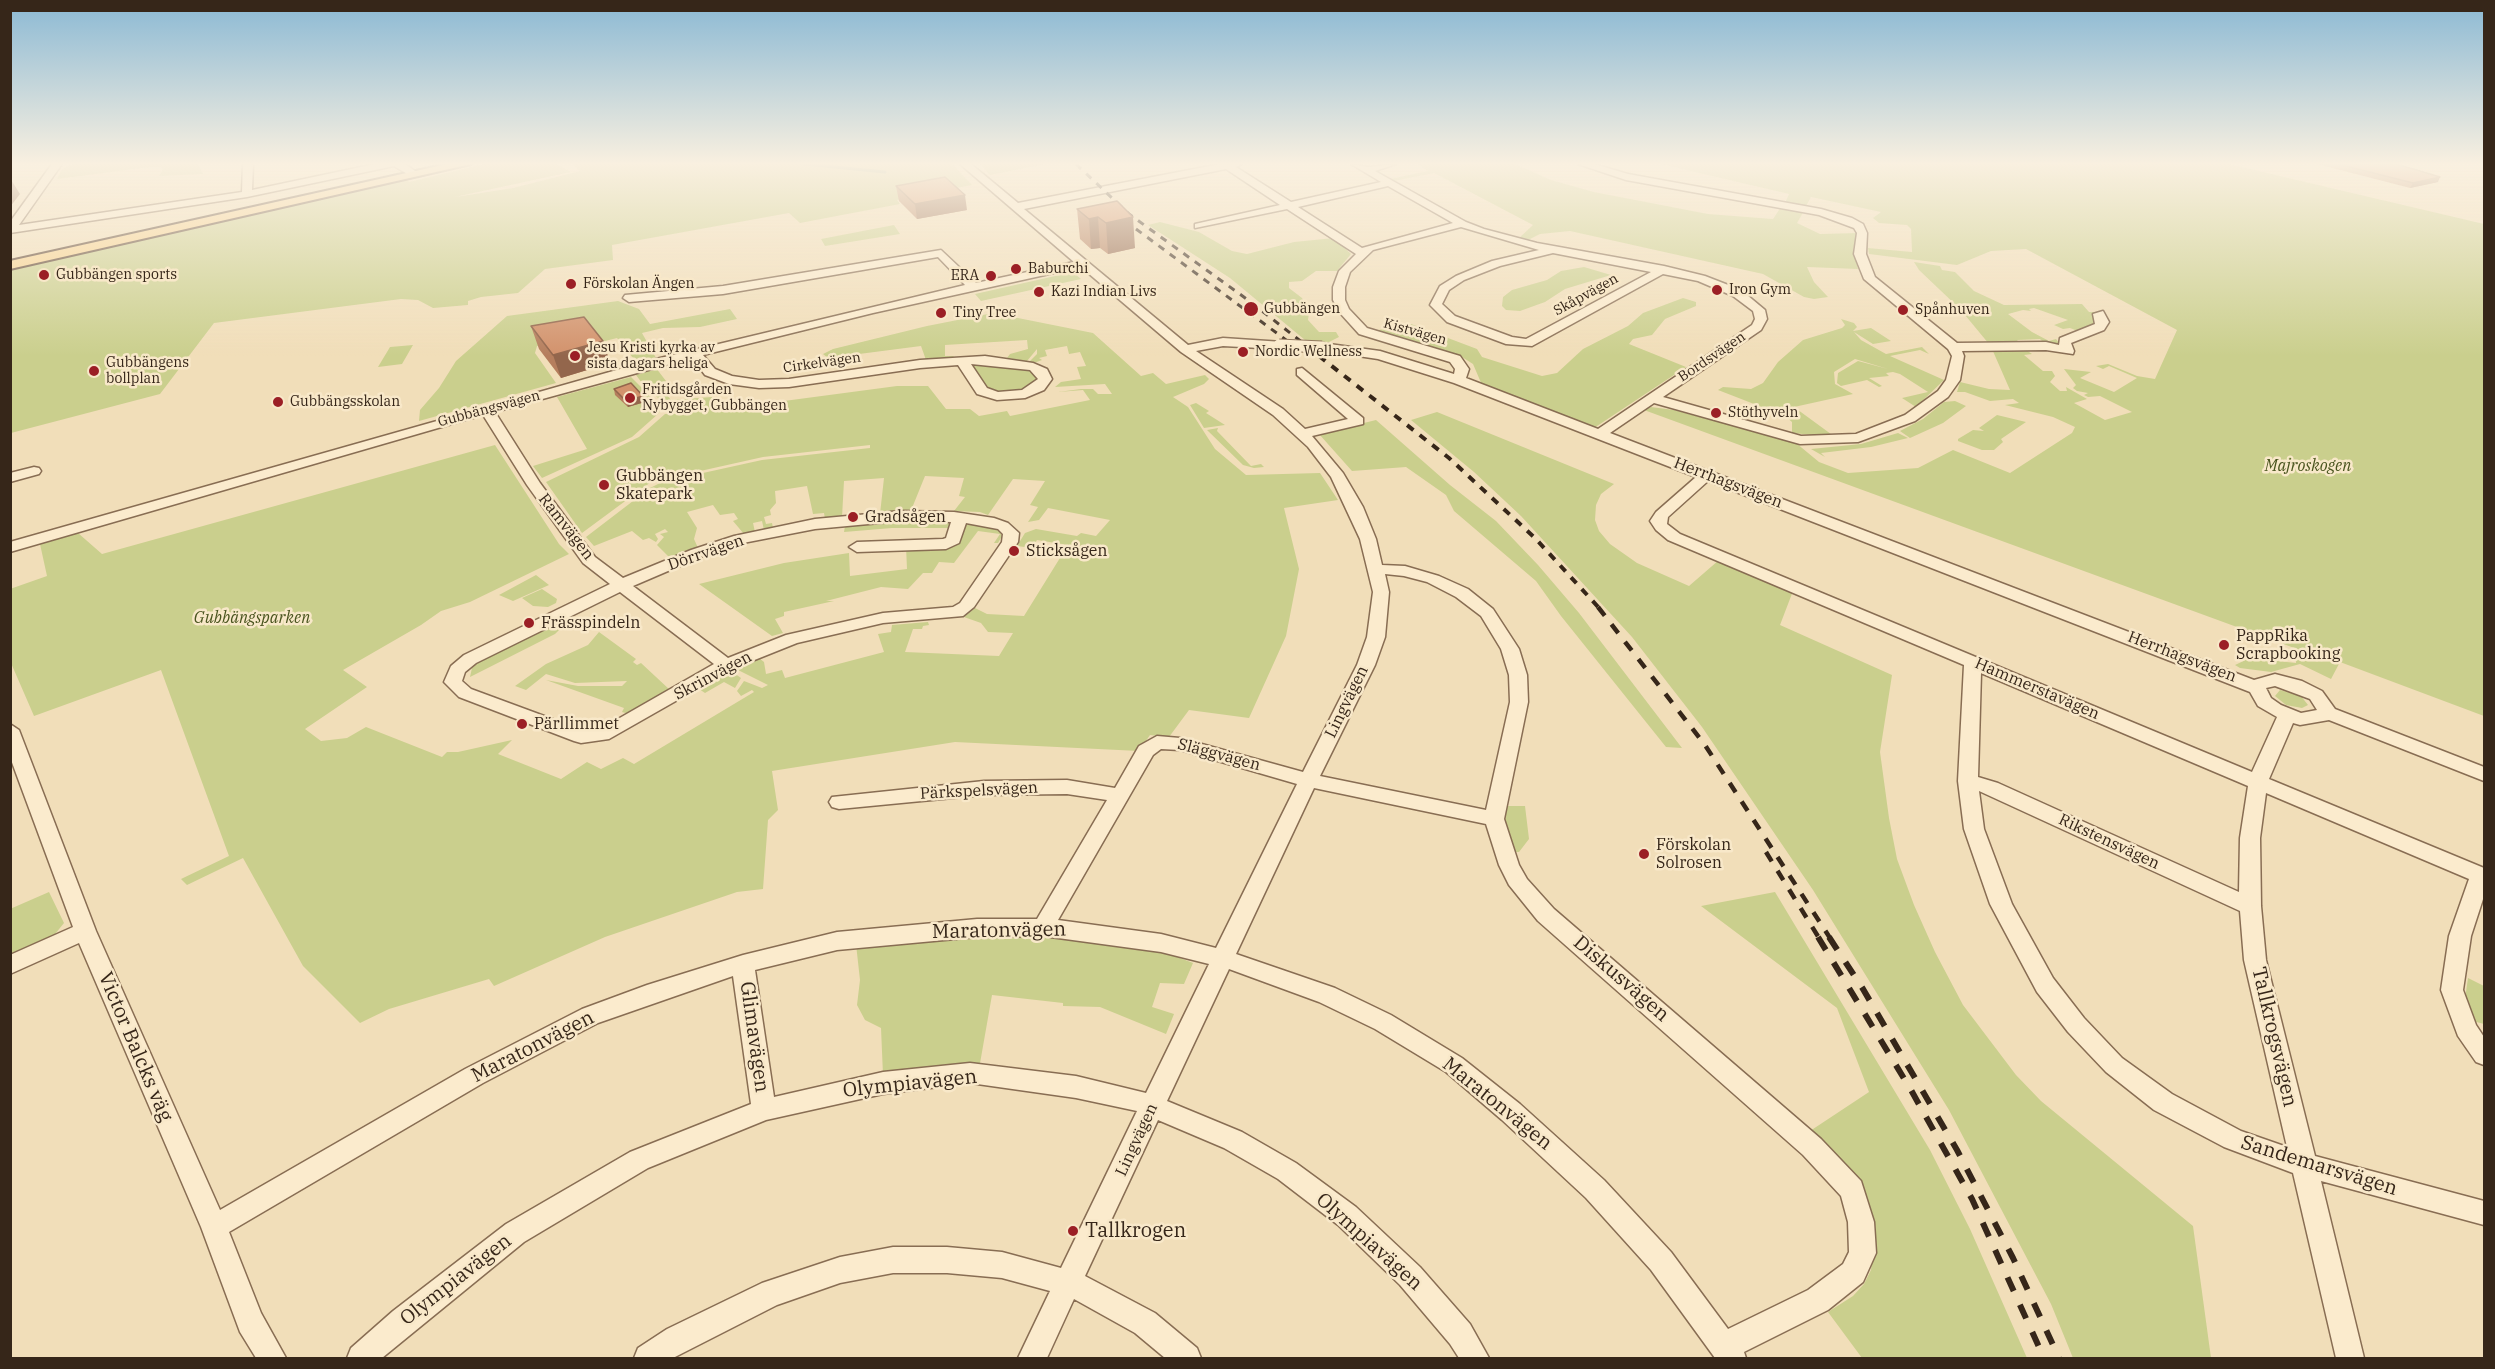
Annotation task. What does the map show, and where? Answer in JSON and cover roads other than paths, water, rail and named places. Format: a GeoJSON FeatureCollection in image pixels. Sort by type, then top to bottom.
{"type":"FeatureCollection","features":[{"type":"Feature","properties":{"kind":"main road"},"geometry":{"type":"LineString","coordinates":[[10,259],[143,228]]}},
{"type":"Feature","properties":{"kind":"main road"},"geometry":{"type":"LineString","coordinates":[[10,265],[177,228]]}},
{"type":"Feature","properties":{"kind":"street","name":"Lingvägen"},"geometry":{"type":"LineString","coordinates":[[1032,1359],[1225,959],[1308,780],[1354,691],[1376,637],[1381,592],[1368,539],[1348,493],[1330,465],[1303,434],[1278,412],[1185,349],[1041,228]]}},
{"type":"Feature","properties":{"kind":"street"},"geometry":{"type":"LineString","coordinates":[[1323,228],[1362,253]]}},
{"type":"Feature","properties":{"kind":"street","name":"Kistvägen"},"geometry":{"type":"LineString","coordinates":[[1447,228],[1379,245],[1362,253],[1345,271],[1339,287],[1339,300],[1350,318],[1363,331],[1455,359],[1462,369],[1459,380]]}},
{"type":"Feature","properties":{"kind":"street","name":"Bordsvägen"},"geometry":{"type":"LineString","coordinates":[[1476,228],[1553,249],[1701,278],[1737,293],[1755,305],[1761,319],[1756,327],[1600,434]]}},
{"type":"Feature","properties":{"kind":"street"},"geometry":{"type":"LineString","coordinates":[[1860,228],[1862,233],[1860,255],[1870,279],[1954,347],[2046,346],[2068,351],[2064,341],[2100,327],[2103,322],[2099,314]]}},
{"type":"Feature","properties":{"kind":"street","name":"Skåpvägen"},"geometry":{"type":"LineString","coordinates":[[1553,249],[1481,268],[1443,288],[1436,305],[1451,319],[1520,344],[1535,340],[1664,269]]}},
{"type":"Feature","properties":{"kind":"street"},"geometry":{"type":"LineString","coordinates":[[629,298],[723,290],[941,254],[972,286]]}},
{"type":"Feature","properties":{"kind":"street","name":"Gubbängsvägen"},"geometry":{"type":"LineString","coordinates":[[10,547],[487,410],[695,354],[972,286],[1083,263]]}},
{"type":"Feature","properties":{"kind":"street","name":"Herrhagsvägen"},"geometry":{"type":"LineString","coordinates":[[1185,349],[1223,342],[1322,346],[1380,354],[1459,380],[2257,688]]}},
{"type":"Feature","properties":{"kind":"street"},"geometry":{"type":"LineString","coordinates":[[1651,399],[1800,440],[1858,438],[1910,418],[1943,394],[1958,368],[1954,347]]}},
{"type":"Feature","properties":{"kind":"street","name":"Cirkelvägen"},"geometry":{"type":"LineString","coordinates":[[695,354],[710,372],[729,380],[759,384],[789,383],[920,364],[962,361],[996,361],[1025,365],[1038,369],[1046,379],[1039,387],[1024,394],[997,396],[982,392],[962,361]]}},
{"type":"Feature","properties":{"kind":"street"},"geometry":{"type":"LineString","coordinates":[[1302,372],[1358,421],[1303,434]]}},
{"type":"Feature","properties":{"kind":"street","name":"Ramvägen"},"geometry":{"type":"LineString","coordinates":[[487,410],[572,539],[589,560],[726,665]]}},
{"type":"Feature","properties":{"kind":"street"},"geometry":{"type":"LineString","coordinates":[[10,478],[34,471]]}},
{"type":"Feature","properties":{"kind":"street","name":"Hammerstavägen"},"geometry":{"type":"LineString","coordinates":[[1707,475],[1661,515],[1658,521],[1667,533],[2483,876]]}},
{"type":"Feature","properties":{"kind":"street","name":"Dörrvägen"},"geometry":{"type":"LineString","coordinates":[[470,659],[621,585],[697,553],[777,531],[851,520],[901,516],[989,521],[1003,526],[1011,533]]}},
{"type":"Feature","properties":{"kind":"street"},"geometry":{"type":"LineString","coordinates":[[857,547],[946,544],[953,540],[960,518]]}},
{"type":"Feature","properties":{"kind":"street","name":"Skrinvägen"},"geometry":{"type":"LineString","coordinates":[[470,659],[454,676],[453,682],[465,693],[588,738],[609,733],[726,665],[792,639],[830,628],[883,618],[957,612],[966,606],[1004,551],[1010,542],[1011,533]]}},
{"type":"Feature","properties":{"kind":"street"},"geometry":{"type":"LineString","coordinates":[[1376,569],[1405,571],[1434,579],[1462,593],[1487,613],[1510,649],[1518,675],[1520,702],[1494,819]]}},
{"type":"Feature","properties":{"kind":"street","name":"Sandemarsvägen"},"geometry":{"type":"LineString","coordinates":[[1973,663],[1968,781],[1974,829],[2001,904],[2045,985],[2076,1025],[2114,1065],[2163,1102],[2233,1139],[2304,1165],[2484,1213]]}},
{"type":"Feature","properties":{"kind":"street","name":"Herrhagsvägen"},"geometry":{"type":"LineString","coordinates":[[2257,688],[2260,684],[2275,680],[2296,685],[2322,701],[2326,712]]}},
{"type":"Feature","properties":{"kind":"street","name":"Herrhagsvägen"},"geometry":{"type":"LineString","coordinates":[[2257,688],[2258,695],[2264,702],[2287,715],[2312,719],[2326,712],[2484,774]]}},
{"type":"Feature","properties":{"kind":"street","name":"Tallkrogsvägen"},"geometry":{"type":"LineString","coordinates":[[2287,715],[2258,781],[2250,838],[2250,906],[2255,960],[2350,1359]]}},
{"type":"Feature","properties":{"kind":"street","name":"Victor Balcks väg"},"geometry":{"type":"LineString","coordinates":[[10,730],[85,931],[214,1227],[250,1322],[272,1359]]}},
{"type":"Feature","properties":{"kind":"street","name":"Släggvägen"},"geometry":{"type":"LineString","coordinates":[[1043,927],[1118,795],[1146,751],[1157,742],[1180,744],[1308,780],[1494,819]]}},
{"type":"Feature","properties":{"kind":"street","name":"Rikstensvägen"},"geometry":{"type":"LineString","coordinates":[[1968,781],[1991,788],[2250,906]]}},
{"type":"Feature","properties":{"kind":"street","name":"Pärkspelsvägen"},"geometry":{"type":"LineString","coordinates":[[839,802],[984,788],[1067,787],[1118,795]]}},
{"type":"Feature","properties":{"kind":"street","name":"Diskusvägen"},"geometry":{"type":"LineString","coordinates":[[1494,819],[1509,865],[1520,885],[1546,915],[1812,1147],[1852,1190],[1861,1222],[1863,1253],[1853,1273],[1818,1300],[1729,1352]]}},
{"type":"Feature","properties":{"kind":"street"},"geometry":{"type":"LineString","coordinates":[[2483,876],[2460,936],[2452,990],[2466,1029],[2484,1055]]}},
{"type":"Feature","properties":{"kind":"street","name":"Maratonvägen"},"geometry":{"type":"LineString","coordinates":[[214,1227],[474,1076],[590,1016],[743,964],[837,941],[977,928],[1043,927],[1161,943],[1225,959],[1327,995],[1383,1022],[1454,1065],[1512,1112],[1595,1189],[1661,1261],[1729,1352]]}},
{"type":"Feature","properties":{"kind":"street"},"geometry":{"type":"LineString","coordinates":[[10,965],[85,931]]}},
{"type":"Feature","properties":{"kind":"street","name":"Glimavägen"},"geometry":{"type":"LineString","coordinates":[[743,964],[764,1110]]}},
{"type":"Feature","properties":{"kind":"street","name":"Olympiavägen"},"geometry":{"type":"LineString","coordinates":[[361,1359],[403,1321],[514,1233],[639,1160],[680,1141],[764,1110],[872,1085],[970,1073],[1076,1087],[1153,1106],[1233,1140],[1287,1171],[1347,1216],[1410,1276],[1460,1334],[1475,1359]]}},
{"type":"Feature","properties":{"kind":"street"},"geometry":{"type":"LineString","coordinates":[[648,1359],[677,1339],[772,1293],[850,1268],[893,1260],[947,1260],[1002,1265],[1090,1291],[1145,1323],[1187,1359]]}},
{"type":"Feature","properties":{"kind":"railway"},"geometry":{"type":"LineString","coordinates":[[1148,228],[1248,300],[1321,357]]}},
{"type":"Feature","properties":{"kind":"railway"},"geometry":{"type":"LineString","coordinates":[[1136,229],[1305,354]]}},
{"type":"Feature","properties":{"kind":"railway"},"geometry":{"type":"LineString","coordinates":[[1319,356],[1449,458],[1535,538],[1600,609]]}},
{"type":"Feature","properties":{"kind":"railway"},"geometry":{"type":"LineString","coordinates":[[1598,607],[1705,745],[1830,938]]}},
{"type":"Feature","properties":{"kind":"railway"},"geometry":{"type":"LineString","coordinates":[[1766,852],[1819,938]]}},
{"type":"Feature","properties":{"kind":"railway"},"geometry":{"type":"LineString","coordinates":[[1818,937],[1911,1090],[1972,1199],[2044,1358]]}},
{"type":"Feature","properties":{"kind":"railway"},"geometry":{"type":"LineString","coordinates":[[1829,937],[1863,989],[1957,1150],[2013,1258],[2059,1358]]}},
{"type":"Feature","properties":{"kind":"place","name":"Baburchi"},"geometry":{"type":"Point","coordinates":[1016,269]}},
{"type":"Feature","properties":{"kind":"place","name":"Gubbängen sports"},"geometry":{"type":"Point","coordinates":[44,275]}},
{"type":"Feature","properties":{"kind":"place","name":"ERA"},"geometry":{"type":"Point","coordinates":[991,276]}},
{"type":"Feature","properties":{"kind":"place","name":"Förskolan Ängen"},"geometry":{"type":"Point","coordinates":[571,284]}},
{"type":"Feature","properties":{"kind":"place","name":"Iron Gym"},"geometry":{"type":"Point","coordinates":[1717,290]}},
{"type":"Feature","properties":{"kind":"place","name":"Kazi Indian Livs"},"geometry":{"type":"Point","coordinates":[1039,292]}},
{"type":"Feature","properties":{"kind":"place","name":"Gubbängen"},"geometry":{"type":"Point","coordinates":[1251,309]}},
{"type":"Feature","properties":{"kind":"place","name":"Spånhuven"},"geometry":{"type":"Point","coordinates":[1903,310]}},
{"type":"Feature","properties":{"kind":"place","name":"Tiny Tree"},"geometry":{"type":"Point","coordinates":[941,313]}},
{"type":"Feature","properties":{"kind":"place","name":"Nordic Wellness"},"geometry":{"type":"Point","coordinates":[1243,352]}},
{"type":"Feature","properties":{"kind":"place","name":"Jesu Kristi kyrka av sista dagars heliga"},"geometry":{"type":"Point","coordinates":[575,356]}},
{"type":"Feature","properties":{"kind":"place","name":"Gubbängens bollplan"},"geometry":{"type":"Point","coordinates":[94,371]}},
{"type":"Feature","properties":{"kind":"place","name":"Fritidsgården Nybygget, Gubbängen"},"geometry":{"type":"Point","coordinates":[630,398]}},
{"type":"Feature","properties":{"kind":"place","name":"Gubbängsskolan"},"geometry":{"type":"Point","coordinates":[278,402]}},
{"type":"Feature","properties":{"kind":"place","name":"Stöthyveln"},"geometry":{"type":"Point","coordinates":[1716,413]}},
{"type":"Feature","properties":{"kind":"place","name":"Gubbängen Skatepark"},"geometry":{"type":"Point","coordinates":[604,485]}},
{"type":"Feature","properties":{"kind":"place","name":"Gradsågen"},"geometry":{"type":"Point","coordinates":[853,517]}},
{"type":"Feature","properties":{"kind":"place","name":"Sticksågen"},"geometry":{"type":"Point","coordinates":[1014,551]}},
{"type":"Feature","properties":{"kind":"place","name":"Frässpindeln"},"geometry":{"type":"Point","coordinates":[529,623]}},
{"type":"Feature","properties":{"kind":"place","name":"PappRika Scrapbooking"},"geometry":{"type":"Point","coordinates":[2224,645]}},
{"type":"Feature","properties":{"kind":"place","name":"Pärllimmet"},"geometry":{"type":"Point","coordinates":[522,724]}},
{"type":"Feature","properties":{"kind":"place","name":"Förskolan Solrosen"},"geometry":{"type":"Point","coordinates":[1644,854]}},
{"type":"Feature","properties":{"kind":"place","name":"Tallkrogen"},"geometry":{"type":"Point","coordinates":[1073,1231]}},
{"type":"Feature","properties":{"kind":"park label","name":"Majroskogen"},"geometry":{"type":"Point","coordinates":[2308,466]}},
{"type":"Feature","properties":{"kind":"park label","name":"Gubbängsparken"},"geometry":{"type":"Point","coordinates":[252,618]}}]}
